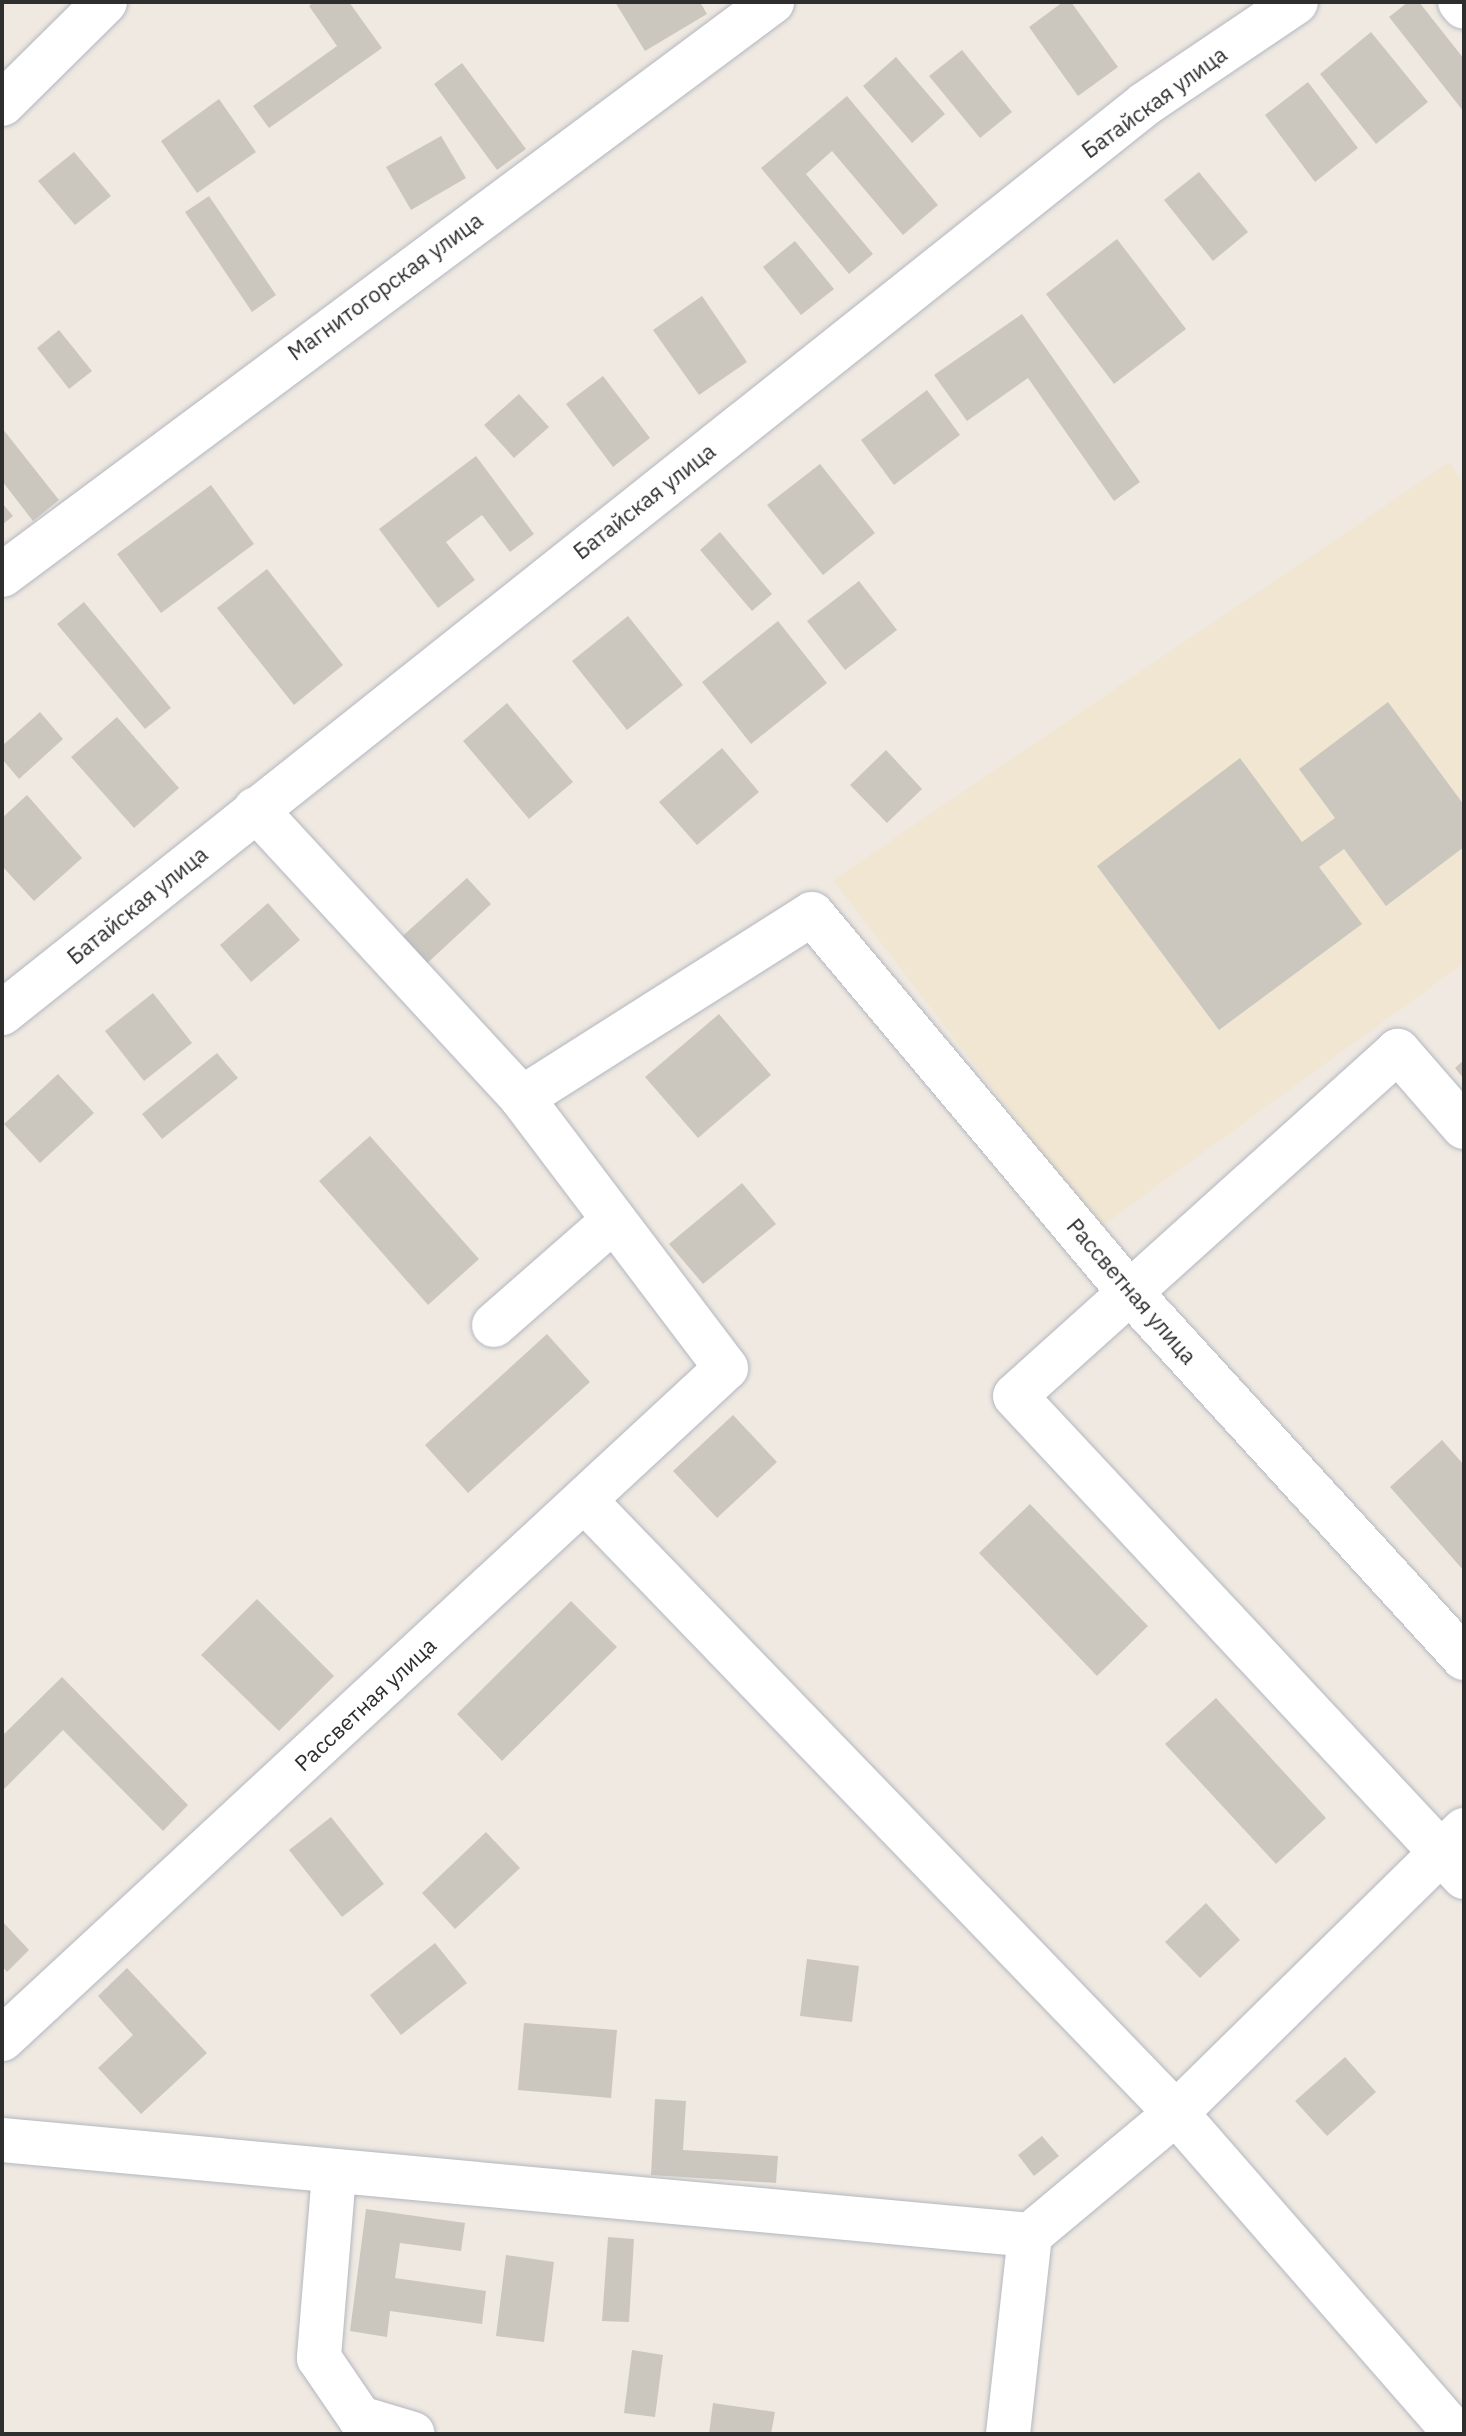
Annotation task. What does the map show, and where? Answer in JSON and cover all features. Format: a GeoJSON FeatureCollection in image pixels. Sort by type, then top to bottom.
{"type":"FeatureCollection","features":[{"type":"Feature","properties":{"kind":"street"},"geometry":{"type":"LineString","coordinates":[[2,104],[105,2]]}},
{"type":"Feature","properties":{"kind":"street","name":"Магнитогорская улица"},"geometry":{"type":"LineString","coordinates":[[2,575],[772,2]]}},
{"type":"Feature","properties":{"kind":"street","name":"Батайская улица"},"geometry":{"type":"LineString","coordinates":[[2,1013],[1145,104],[1296,2]]}},
{"type":"Feature","properties":{"kind":"street"},"geometry":{"type":"LineString","coordinates":[[1460,2],[1464,7]]}},
{"type":"Feature","properties":{"kind":"street"},"geometry":{"type":"LineString","coordinates":[[255,809],[522,1098],[614,1220],[494,1325]]}},
{"type":"Feature","properties":{"kind":"street","name":"Рассветная улица"},"geometry":{"type":"LineString","coordinates":[[522,1098],[812,914],[1127,1289],[1464,1658]]}},
{"type":"Feature","properties":{"kind":"street"},"geometry":{"type":"LineString","coordinates":[[1008,2434],[1030,2235],[1176,2113],[1456,1853],[1015,1396],[1127,1289],[1398,1051],[1464,1127]]}},
{"type":"Feature","properties":{"kind":"street","name":"Рассветная улица"},"geometry":{"type":"LineString","coordinates":[[2,2039],[726,1368],[614,1220]]}},
{"type":"Feature","properties":{"kind":"street"},"geometry":{"type":"LineString","coordinates":[[585,1501],[1176,2113],[1456,2434]]}},
{"type":"Feature","properties":{"kind":"street"},"geometry":{"type":"LineString","coordinates":[[2,2140],[334,2174],[1030,2235]]}},
{"type":"Feature","properties":{"kind":"street"},"geometry":{"type":"LineString","coordinates":[[334,2174],[319,2358],[360,2418],[413,2434]]}},
{"type":"Feature","properties":{"kind":"shaded area"},"geometry":{"type":"Polygon","coordinates":[[[1450,462],[1464,485],[1464,963],[1099,1228],[833,880],[1450,462]]]}},
{"type":"Feature","properties":{"kind":"building"},"geometry":{"type":"Polygon","coordinates":[[[314,2],[349,2],[382,48],[269,128],[253,106],[337,46],[309,6],[314,2]]]}},
{"type":"Feature","properties":{"kind":"building"},"geometry":{"type":"Polygon","coordinates":[[[615,2],[700,2],[707,14],[645,51],[615,2]]]}},
{"type":"Feature","properties":{"kind":"building"},"geometry":{"type":"Polygon","coordinates":[[[1063,2],[1071,2],[1118,67],[1078,96],[1029,27],[1063,2]]]}},
{"type":"Feature","properties":{"kind":"building"},"geometry":{"type":"Polygon","coordinates":[[[1408,2],[1419,2],[1464,59],[1464,112],[1389,17],[1408,2]]]}},
{"type":"Feature","properties":{"kind":"building"},"geometry":{"type":"Polygon","coordinates":[[[1371,32],[1428,102],[1376,144],[1320,74],[1371,32]]]}},
{"type":"Feature","properties":{"kind":"building"},"geometry":{"type":"Polygon","coordinates":[[[962,50],[1012,112],[980,138],[929,76],[962,50]]]}},
{"type":"Feature","properties":{"kind":"building"},"geometry":{"type":"Polygon","coordinates":[[[896,57],[945,114],[912,143],[863,86],[896,57]]]}},
{"type":"Feature","properties":{"kind":"building"},"geometry":{"type":"Polygon","coordinates":[[[462,63],[526,149],[497,170],[434,84],[462,63]]]}},
{"type":"Feature","properties":{"kind":"building"},"geometry":{"type":"Polygon","coordinates":[[[1308,82],[1358,148],[1315,182],[1265,115],[1308,82]]]}},
{"type":"Feature","properties":{"kind":"building"},"geometry":{"type":"Polygon","coordinates":[[[847,96],[938,205],[903,235],[832,151],[806,174],[873,254],[849,274],[761,168],[847,96]]]}},
{"type":"Feature","properties":{"kind":"building"},"geometry":{"type":"Polygon","coordinates":[[[219,99],[256,152],[197,193],[161,141],[219,99]]]}},
{"type":"Feature","properties":{"kind":"building"},"geometry":{"type":"Polygon","coordinates":[[[441,136],[466,178],[411,210],[386,167],[441,136]]]}},
{"type":"Feature","properties":{"kind":"building"},"geometry":{"type":"Polygon","coordinates":[[[74,152],[111,196],[75,225],[38,181],[74,152]]]}},
{"type":"Feature","properties":{"kind":"building"},"geometry":{"type":"Polygon","coordinates":[[[1199,172],[1248,232],[1213,261],[1164,200],[1199,172]]]}},
{"type":"Feature","properties":{"kind":"building"},"geometry":{"type":"Polygon","coordinates":[[[209,196],[276,295],[252,312],[185,212],[209,196]]]}},
{"type":"Feature","properties":{"kind":"building"},"geometry":{"type":"Polygon","coordinates":[[[1117,239],[1186,329],[1114,384],[1046,294],[1117,239]]]}},
{"type":"Feature","properties":{"kind":"building"},"geometry":{"type":"Polygon","coordinates":[[[795,241],[834,289],[801,315],[763,267],[795,241]]]}},
{"type":"Feature","properties":{"kind":"building"},"geometry":{"type":"Polygon","coordinates":[[[702,296],[747,362],[699,395],[653,330],[702,296]]]}},
{"type":"Feature","properties":{"kind":"building"},"geometry":{"type":"Polygon","coordinates":[[[1022,314],[1140,482],[1114,501],[1028,378],[967,421],[934,375],[1022,314]]]}},
{"type":"Feature","properties":{"kind":"building"},"geometry":{"type":"Polygon","coordinates":[[[59,330],[92,371],[69,389],[37,348],[59,330]]]}},
{"type":"Feature","properties":{"kind":"building"},"geometry":{"type":"Polygon","coordinates":[[[603,376],[650,438],[613,467],[566,404],[603,376]]]}},
{"type":"Feature","properties":{"kind":"building"},"geometry":{"type":"Polygon","coordinates":[[[927,390],[960,435],[894,485],[861,440],[927,390]]]}},
{"type":"Feature","properties":{"kind":"building"},"geometry":{"type":"Polygon","coordinates":[[[519,394],[549,427],[514,458],[484,425],[519,394]]]}},
{"type":"Feature","properties":{"kind":"building"},"geometry":{"type":"Polygon","coordinates":[[[2,428],[59,500],[33,521],[2,481],[2,428]]]}},
{"type":"Feature","properties":{"kind":"building"},"geometry":{"type":"Polygon","coordinates":[[[476,456],[534,534],[510,552],[482,515],[446,542],[475,580],[438,608],[379,529],[476,456]]]}},
{"type":"Feature","properties":{"kind":"building"},"geometry":{"type":"Polygon","coordinates":[[[820,464],[875,533],[823,575],[767,505],[820,464]]]}},
{"type":"Feature","properties":{"kind":"building"},"geometry":{"type":"Polygon","coordinates":[[[211,485],[254,544],[161,613],[117,554],[211,485]]]}},
{"type":"Feature","properties":{"kind":"building"},"geometry":{"type":"Polygon","coordinates":[[[2,503],[13,516],[2,525],[2,503]]]}},
{"type":"Feature","properties":{"kind":"building"},"geometry":{"type":"Polygon","coordinates":[[[720,532],[772,594],[752,611],[700,550],[720,532]]]}},
{"type":"Feature","properties":{"kind":"building"},"geometry":{"type":"Polygon","coordinates":[[[267,569],[343,665],[294,705],[217,608],[267,569]]]}},
{"type":"Feature","properties":{"kind":"building"},"geometry":{"type":"Polygon","coordinates":[[[859,581],[897,630],[845,670],[807,621],[859,581]]]}},
{"type":"Feature","properties":{"kind":"building"},"geometry":{"type":"Polygon","coordinates":[[[84,602],[171,708],[145,729],[57,624],[84,602]]]}},
{"type":"Feature","properties":{"kind":"building"},"geometry":{"type":"Polygon","coordinates":[[[628,616],[683,685],[627,730],[572,661],[628,616]]]}},
{"type":"Feature","properties":{"kind":"building"},"geometry":{"type":"Polygon","coordinates":[[[778,621],[827,683],[751,744],[702,682],[778,621]]]}},
{"type":"Feature","properties":{"kind":"building"},"geometry":{"type":"Polygon","coordinates":[[[1388,702],[1464,805],[1464,847],[1386,906],[1344,849],[1319,867],[1362,924],[1219,1030],[1097,866],[1240,758],[1302,842],[1335,818],[1299,769],[1388,702]]]}},
{"type":"Feature","properties":{"kind":"building"},"geometry":{"type":"Polygon","coordinates":[[[507,703],[573,782],[529,819],[463,741],[507,703]]]}},
{"type":"Feature","properties":{"kind":"building"},"geometry":{"type":"Polygon","coordinates":[[[40,712],[63,739],[19,779],[2,759],[2,746],[40,712]]]}},
{"type":"Feature","properties":{"kind":"building"},"geometry":{"type":"Polygon","coordinates":[[[117,717],[179,788],[134,828],[71,757],[117,717]]]}},
{"type":"Feature","properties":{"kind":"building"},"geometry":{"type":"Polygon","coordinates":[[[722,748],[759,792],[697,845],[659,802],[722,748]]]}},
{"type":"Feature","properties":{"kind":"building"},"geometry":{"type":"Polygon","coordinates":[[[886,750],[922,789],[887,823],[850,785],[886,750]]]}},
{"type":"Feature","properties":{"kind":"building"},"geometry":{"type":"Polygon","coordinates":[[[27,795],[82,858],[34,901],[2,866],[2,818],[27,795]]]}},
{"type":"Feature","properties":{"kind":"building"},"geometry":{"type":"Polygon","coordinates":[[[467,878],[491,904],[422,968],[397,941],[467,878]]]}},
{"type":"Feature","properties":{"kind":"building"},"geometry":{"type":"Polygon","coordinates":[[[268,903],[300,940],[251,982],[220,945],[268,903]]]}},
{"type":"Feature","properties":{"kind":"building"},"geometry":{"type":"Polygon","coordinates":[[[153,993],[192,1043],[144,1081],[105,1031],[153,993]]]}},
{"type":"Feature","properties":{"kind":"building"},"geometry":{"type":"Polygon","coordinates":[[[719,1014],[771,1075],[698,1138],[645,1077],[719,1014]]]}},
{"type":"Feature","properties":{"kind":"building"},"geometry":{"type":"Polygon","coordinates":[[[217,1053],[238,1078],[162,1139],[142,1114],[217,1053]]]}},
{"type":"Feature","properties":{"kind":"building"},"geometry":{"type":"Polygon","coordinates":[[[1464,1060],[1464,1079],[1455,1068],[1464,1060]]]}},
{"type":"Feature","properties":{"kind":"building"},"geometry":{"type":"Polygon","coordinates":[[[58,1074],[94,1113],[40,1163],[4,1124],[58,1074]]]}},
{"type":"Feature","properties":{"kind":"building"},"geometry":{"type":"Polygon","coordinates":[[[370,1136],[479,1259],[428,1305],[319,1181],[370,1136]]]}},
{"type":"Feature","properties":{"kind":"building"},"geometry":{"type":"Polygon","coordinates":[[[742,1183],[776,1224],[703,1284],[669,1244],[742,1183]]]}},
{"type":"Feature","properties":{"kind":"building"},"geometry":{"type":"Polygon","coordinates":[[[547,1334],[590,1382],[468,1493],[425,1445],[547,1334]]]}},
{"type":"Feature","properties":{"kind":"building"},"geometry":{"type":"Polygon","coordinates":[[[733,1415],[777,1462],[717,1518],[673,1471],[733,1415]]]}},
{"type":"Feature","properties":{"kind":"building"},"geometry":{"type":"Polygon","coordinates":[[[1442,1440],[1464,1465],[1464,1571],[1390,1487],[1442,1440]]]}},
{"type":"Feature","properties":{"kind":"building"},"geometry":{"type":"Polygon","coordinates":[[[1030,1504],[1148,1626],[1097,1676],[979,1553],[1030,1504]]]}},
{"type":"Feature","properties":{"kind":"building"},"geometry":{"type":"Polygon","coordinates":[[[257,1599],[334,1676],[279,1731],[201,1655],[257,1599]]]}},
{"type":"Feature","properties":{"kind":"building"},"geometry":{"type":"Polygon","coordinates":[[[571,1601],[617,1647],[502,1761],[457,1714],[571,1601]]]}},
{"type":"Feature","properties":{"kind":"building"},"geometry":{"type":"Polygon","coordinates":[[[62,1677],[188,1805],[163,1831],[63,1730],[2,1791],[2,1736],[62,1677]]]}},
{"type":"Feature","properties":{"kind":"building"},"geometry":{"type":"Polygon","coordinates":[[[1216,1698],[1326,1818],[1276,1864],[1165,1744],[1216,1698]]]}},
{"type":"Feature","properties":{"kind":"building"},"geometry":{"type":"Polygon","coordinates":[[[331,1817],[384,1884],[342,1917],[289,1850],[331,1817]]]}},
{"type":"Feature","properties":{"kind":"building"},"geometry":{"type":"Polygon","coordinates":[[[486,1832],[520,1868],[455,1929],[422,1893],[486,1832]]]}},
{"type":"Feature","properties":{"kind":"building"},"geometry":{"type":"Polygon","coordinates":[[[1206,1903],[1240,1940],[1200,1978],[1165,1942],[1206,1903]]]}},
{"type":"Feature","properties":{"kind":"building"},"geometry":{"type":"Polygon","coordinates":[[[2,1921],[29,1950],[7,1972],[2,1966],[2,1921]]]}},
{"type":"Feature","properties":{"kind":"building"},"geometry":{"type":"Polygon","coordinates":[[[435,1943],[467,1983],[401,2035],[370,1995],[435,1943]]]}},
{"type":"Feature","properties":{"kind":"building"},"geometry":{"type":"Polygon","coordinates":[[[807,1959],[859,1966],[852,2022],[800,2016],[807,1959]]]}},
{"type":"Feature","properties":{"kind":"building"},"geometry":{"type":"Polygon","coordinates":[[[127,1968],[207,2053],[141,2114],[98,2068],[133,2035],[98,1996],[127,1968]]]}},
{"type":"Feature","properties":{"kind":"building"},"geometry":{"type":"Polygon","coordinates":[[[524,2023],[617,2030],[611,2098],[518,2090],[524,2023]]]}},
{"type":"Feature","properties":{"kind":"building"},"geometry":{"type":"Polygon","coordinates":[[[1345,2057],[1376,2092],[1327,2136],[1295,2101],[1345,2057]]]}},
{"type":"Feature","properties":{"kind":"building"},"geometry":{"type":"Polygon","coordinates":[[[655,2099],[686,2101],[683,2150],[778,2156],[776,2183],[651,2175],[655,2099]]]}},
{"type":"Feature","properties":{"kind":"building"},"geometry":{"type":"Polygon","coordinates":[[[1042,2136],[1059,2156],[1034,2176],[1018,2155],[1042,2136]]]}},
{"type":"Feature","properties":{"kind":"building"},"geometry":{"type":"Polygon","coordinates":[[[366,2209],[465,2223],[461,2251],[400,2243],[395,2278],[486,2291],[482,2324],[390,2311],[387,2337],[350,2331],[366,2209]]]}},
{"type":"Feature","properties":{"kind":"building"},"geometry":{"type":"Polygon","coordinates":[[[608,2237],[634,2239],[629,2322],[602,2321],[608,2237]]]}},
{"type":"Feature","properties":{"kind":"building"},"geometry":{"type":"Polygon","coordinates":[[[506,2255],[554,2262],[544,2342],[496,2336],[506,2255]]]}},
{"type":"Feature","properties":{"kind":"building"},"geometry":{"type":"Polygon","coordinates":[[[632,2350],[663,2355],[655,2417],[624,2413],[632,2350]]]}},
{"type":"Feature","properties":{"kind":"building"},"geometry":{"type":"Polygon","coordinates":[[[713,2403],[775,2412],[771,2434],[709,2434],[713,2403]]]}}]}
